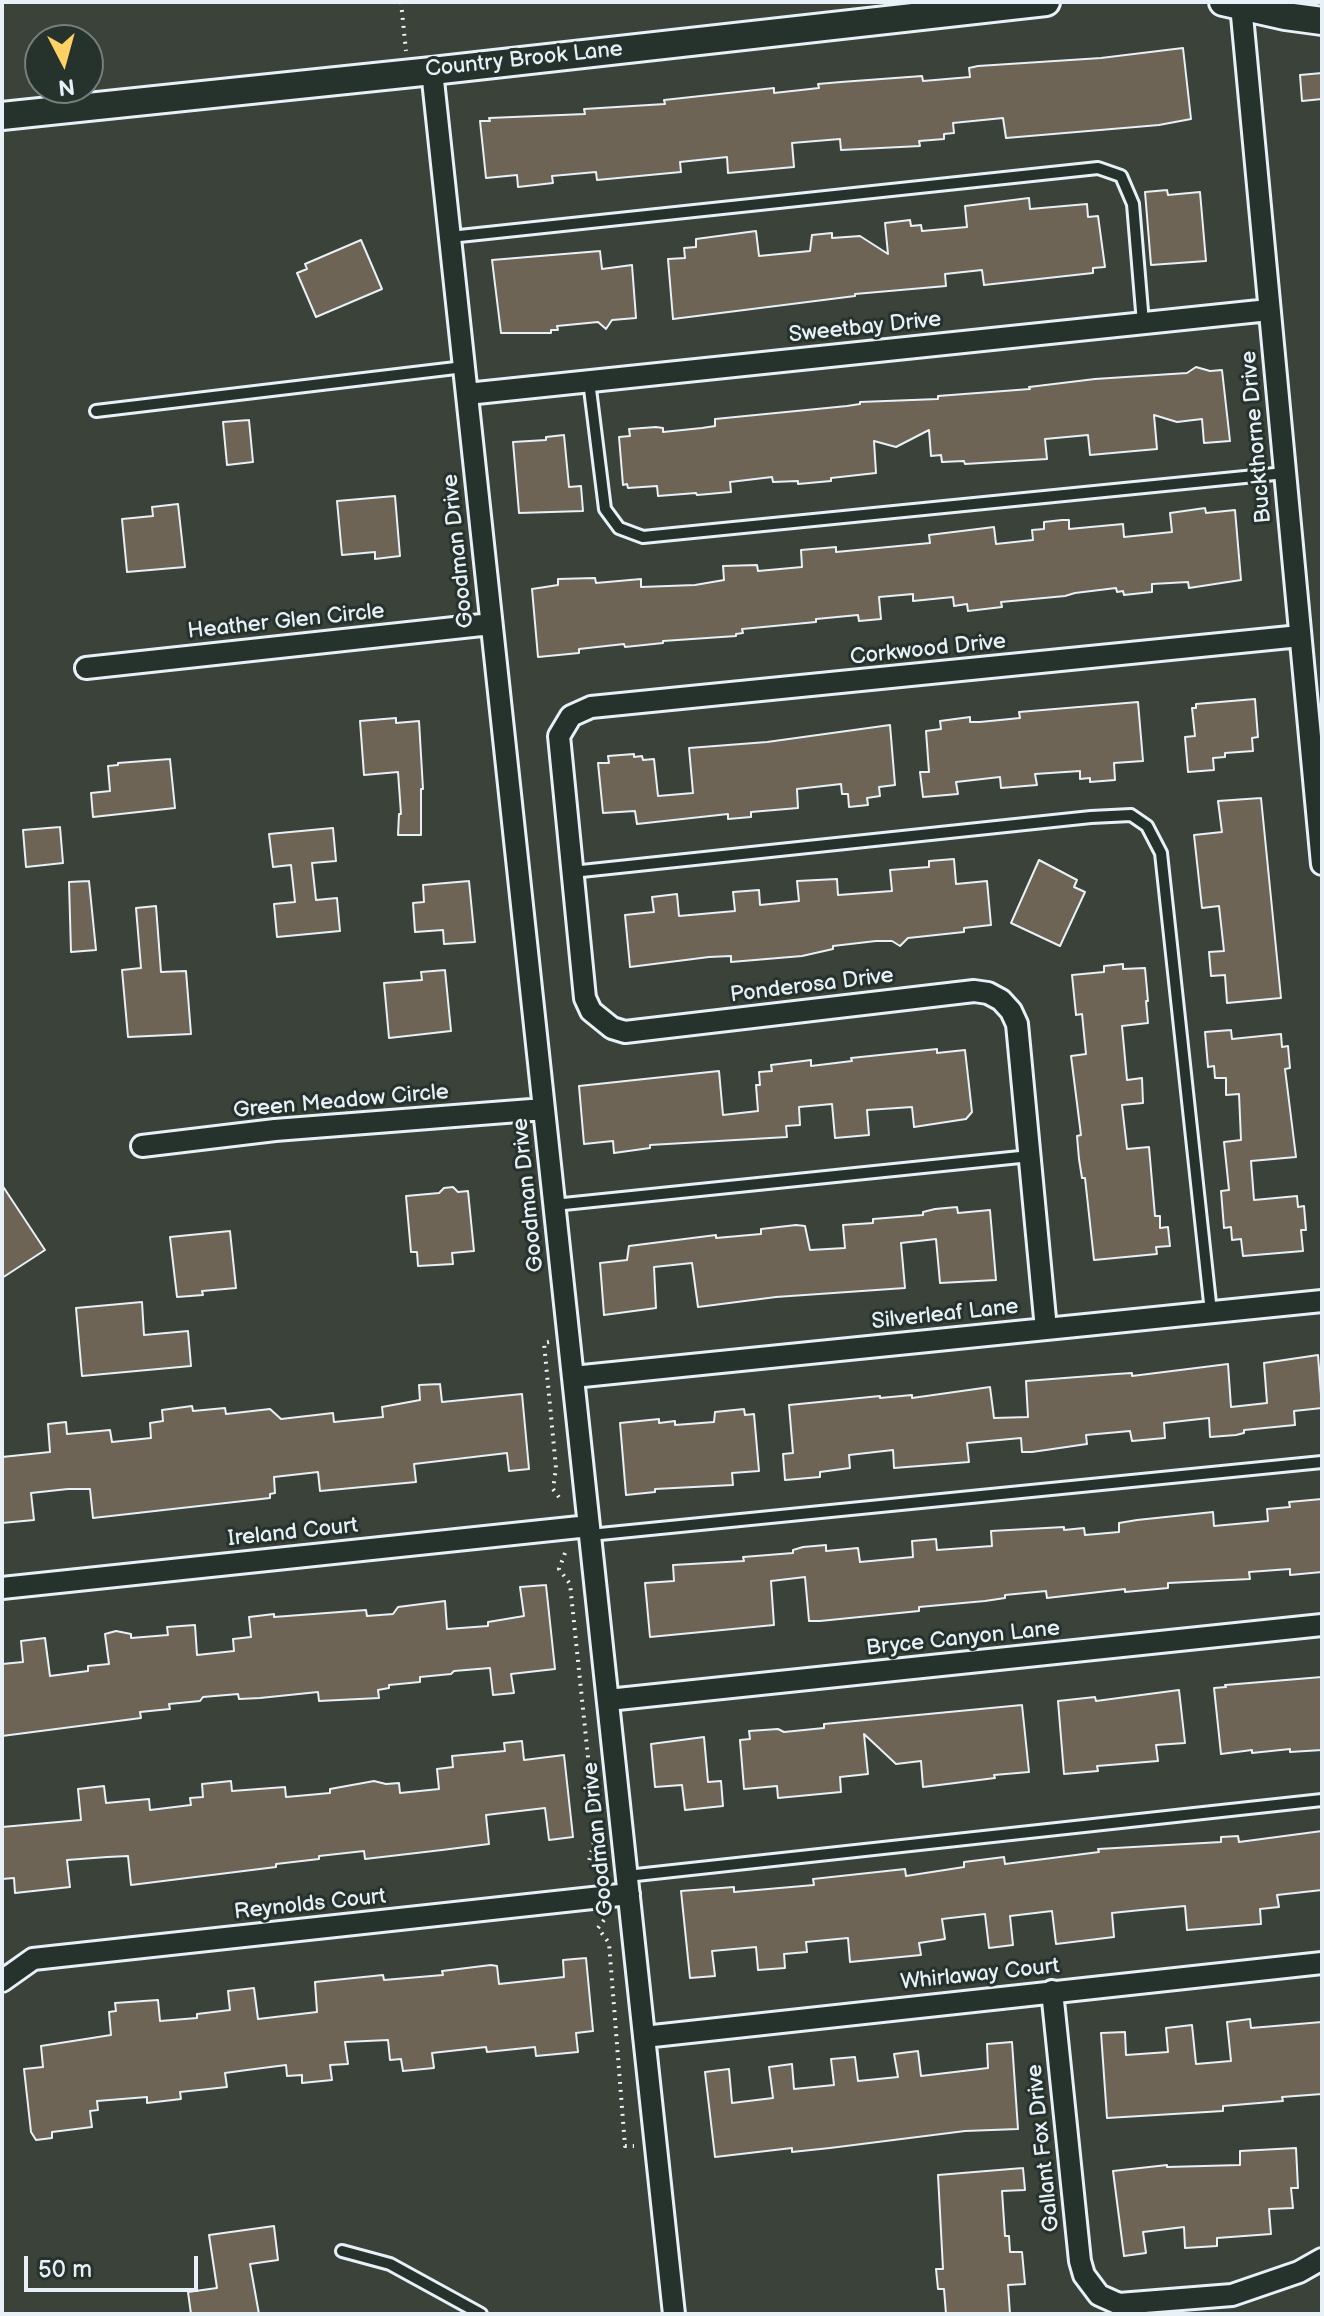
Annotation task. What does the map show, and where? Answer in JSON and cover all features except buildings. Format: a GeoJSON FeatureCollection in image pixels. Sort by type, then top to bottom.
{"type":"FeatureCollection","features":[{"type":"Feature","properties":{"kind":"street","name":"Country Brook Lane"},"geometry":{"type":"LineString","coordinates":[[2,116],[1046,2]]}},
{"type":"Feature","properties":{"kind":"street"},"geometry":{"type":"LineString","coordinates":[[1232,3],[1322,21]]}},
{"type":"Feature","properties":{"kind":"street","name":"Buckthorne Drive"},"geometry":{"type":"LineString","coordinates":[[1232,3],[1269,310],[1322,864]]}},
{"type":"Feature","properties":{"kind":"street","name":"Goodman Drive"},"geometry":{"type":"LineString","coordinates":[[432,71],[674,2314]]}},
{"type":"Feature","properties":{"kind":"street","name":"Sweetbay Drive"},"geometry":{"type":"LineString","coordinates":[[467,394],[1269,310]]}},
{"type":"Feature","properties":{"kind":"street","name":"Heather Glen Circle"},"geometry":{"type":"LineString","coordinates":[[86,668],[491,624]]}},
{"type":"Feature","properties":{"kind":"street","name":"Corkwood Drive"},"geometry":{"type":"LineString","coordinates":[[566,722],[580,710],[591,707],[1300,636]]}},
{"type":"Feature","properties":{"kind":"street","name":"Ponderosa Drive"},"geometry":{"type":"LineString","coordinates":[[566,722],[559,736],[559,747],[585,998],[591,1011],[612,1028],[625,1032],[974,991],[988,993],[1001,1000],[1011,1011],[1017,1024],[1046,1329]]}},
{"type":"Feature","properties":{"kind":"street","name":"Green Meadow Circle"},"geometry":{"type":"LineString","coordinates":[[142,1146],[275,1130],[544,1109]]}},
{"type":"Feature","properties":{"kind":"street","name":"Silverleaf Lane"},"geometry":{"type":"LineString","coordinates":[[573,1377],[1322,1301]]}},
{"type":"Feature","properties":{"kind":"street","name":"Ireland Court"},"geometry":{"type":"LineString","coordinates":[[2,1588],[590,1531]]}},
{"type":"Feature","properties":{"kind":"street","name":"Bryce Canyon Lane"},"geometry":{"type":"LineString","coordinates":[[608,1700],[1322,1625]]}},
{"type":"Feature","properties":{"kind":"street","name":"Reynolds Court"},"geometry":{"type":"LineString","coordinates":[[2,1981],[33,1959],[628,1885]]}},
{"type":"Feature","properties":{"kind":"street","name":"Whirlaway Court"},"geometry":{"type":"LineString","coordinates":[[644,2037],[1322,1963]]}},
{"type":"Feature","properties":{"kind":"street","name":"Gallant Fox Drive"},"geometry":{"type":"LineString","coordinates":[[1052,1991],[1080,2261],[1084,2275],[1099,2295],[1119,2304],[1232,2295],[1299,2272],[1322,2259]]}},
{"type":"Feature","properties":{"kind":"lane"},"geometry":{"type":"LineString","coordinates":[[450,237],[1098,168],[1121,176],[1133,204],[1143,323]]}},
{"type":"Feature","properties":{"kind":"lane"},"geometry":{"type":"LineString","coordinates":[[96,411],[464,367]]}},
{"type":"Feature","properties":{"kind":"lane"},"geometry":{"type":"LineString","coordinates":[[589,381],[605,509],[619,528],[643,537],[1285,473]]}},
{"type":"Feature","properties":{"kind":"lane"},"geometry":{"type":"LineString","coordinates":[[572,872],[1091,817],[1131,815],[1147,826],[1161,853],[1211,1312]]}},
{"type":"Feature","properties":{"kind":"lane"},"geometry":{"type":"LineString","coordinates":[[554,1205],[1030,1156]]}},
{"type":"Feature","properties":{"kind":"lane"},"geometry":{"type":"LineString","coordinates":[[590,1531],[1322,1462]]}},
{"type":"Feature","properties":{"kind":"lane"},"geometry":{"type":"LineString","coordinates":[[628,1885],[1322,1800]]}},
{"type":"Feature","properties":{"kind":"lane"},"geometry":{"type":"LineString","coordinates":[[342,2251],[390,2264],[481,2314]]}},
{"type":"Feature","properties":{"kind":"path"},"geometry":{"type":"LineString","coordinates":[[401,2],[406,52]]}},
{"type":"Feature","properties":{"kind":"path"},"geometry":{"type":"LineString","coordinates":[[561,1500],[553,1489],[556,1468],[544,1343],[569,1339]]}},
{"type":"Feature","properties":{"kind":"path"},"geometry":{"type":"LineString","coordinates":[[565,1553],[559,1569],[570,1584],[596,1834],[589,1861],[599,1871]]}},
{"type":"Feature","properties":{"kind":"path"},"geometry":{"type":"LineString","coordinates":[[604,1920],[598,1928],[609,1943],[625,2146],[656,2146]]}}]}
